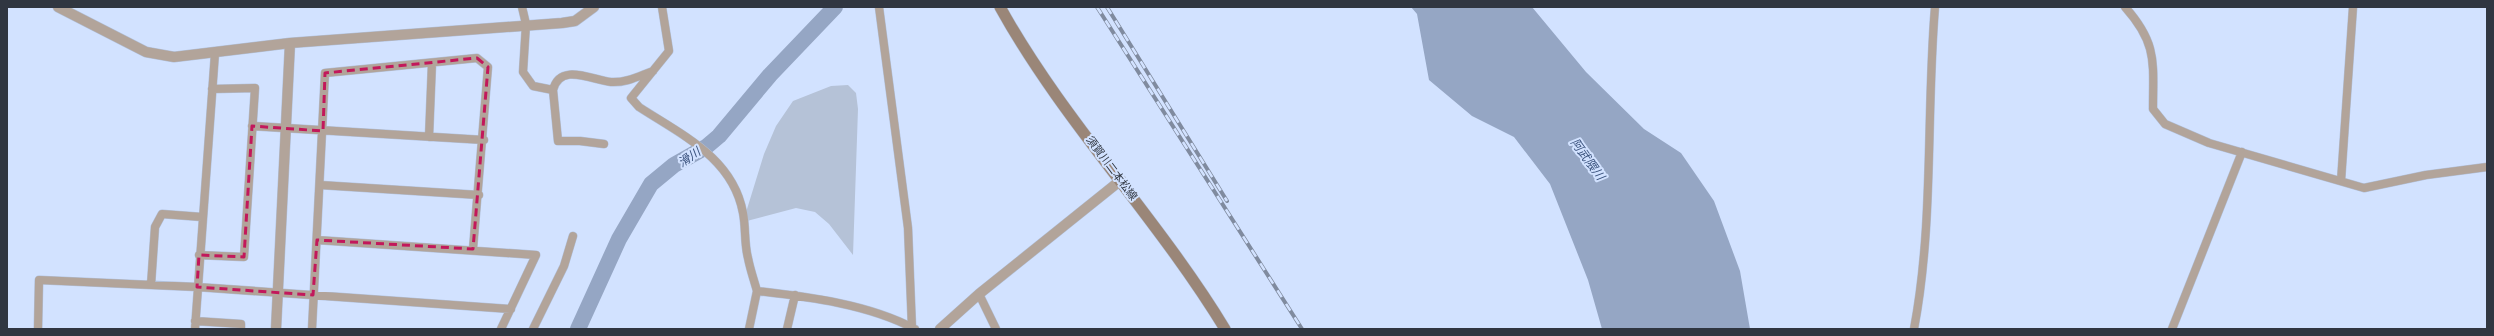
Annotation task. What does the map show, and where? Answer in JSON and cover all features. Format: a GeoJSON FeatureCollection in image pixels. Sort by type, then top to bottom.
{"type":"FeatureCollection","features":[{"type":"Feature","properties":{"kind":"main road","name":"須賀川二本松線"},"geometry":{"type":"LineString","coordinates":[[1000,7],[1024,50],[1121,180],[1210,304],[1225,329]]}},
{"type":"Feature","properties":{"kind":"street"},"geometry":{"type":"LineString","coordinates":[[58,7],[146,52],[174,57],[290,44],[575,21],[594,7]]}},
{"type":"Feature","properties":{"kind":"street"},"geometry":{"type":"LineString","coordinates":[[522,7],[526,24],[523,72],[533,86],[553,90]]}},
{"type":"Feature","properties":{"kind":"street"},"geometry":{"type":"LineString","coordinates":[[662,7],[669,51],[631,98],[639,107],[708,152],[727,172],[737,189],[743,212],[748,259],[758,291],[749,329]]}},
{"type":"Feature","properties":{"kind":"street"},"geometry":{"type":"LineString","coordinates":[[758,291],[795,296],[871,311],[913,328],[911,263],[908,228],[878,7]]}},
{"type":"Feature","properties":{"kind":"street"},"geometry":{"type":"LineString","coordinates":[[1914,329],[1922,288],[1927,228],[1930,89],[1935,7]]}},
{"type":"Feature","properties":{"kind":"street"},"geometry":{"type":"LineString","coordinates":[[2125,7],[2143,29],[2152,54],[2155,78],[2153,109],[2156,115],[2172,128],[2209,143],[2370,188],[2426,175],[2487,167]]}},
{"type":"Feature","properties":{"kind":"street"},"geometry":{"type":"LineString","coordinates":[[2341,181],[2353,7]]}},
{"type":"Feature","properties":{"kind":"street"},"geometry":{"type":"LineString","coordinates":[[276,329],[290,44]]}},
{"type":"Feature","properties":{"kind":"street"},"geometry":{"type":"LineString","coordinates":[[215,53],[195,325],[241,324],[241,329]]}},
{"type":"Feature","properties":{"kind":"street"},"geometry":{"type":"LineString","coordinates":[[312,329],[325,74],[477,58],[488,67],[484,140],[473,250]]}},
{"type":"Feature","properties":{"kind":"street"},"geometry":{"type":"LineString","coordinates":[[429,137],[432,63]]}},
{"type":"Feature","properties":{"kind":"street"},"geometry":{"type":"LineString","coordinates":[[604,144],[580,140],[558,141],[553,90],[555,80],[562,76],[577,74],[612,82],[626,81],[654,70]]}},
{"type":"Feature","properties":{"kind":"street"},"geometry":{"type":"LineString","coordinates":[[200,255],[244,257],[255,88],[212,89]]}},
{"type":"Feature","properties":{"kind":"street"},"geometry":{"type":"LineString","coordinates":[[252,126],[484,140]]}},
{"type":"Feature","properties":{"kind":"street"},"geometry":{"type":"LineString","coordinates":[[2172,329],[2242,152]]}},
{"type":"Feature","properties":{"kind":"street"},"geometry":{"type":"LineString","coordinates":[[940,329],[979,294],[1121,180]]}},
{"type":"Feature","properties":{"kind":"street"},"geometry":{"type":"LineString","coordinates":[[320,185],[478,195]]}},
{"type":"Feature","properties":{"kind":"street"},"geometry":{"type":"LineString","coordinates":[[151,285],[155,227],[162,214],[202,217]]}},
{"type":"Feature","properties":{"kind":"street"},"geometry":{"type":"LineString","coordinates":[[533,329],[564,266],[573,236]]}},
{"type":"Feature","properties":{"kind":"street"},"geometry":{"type":"LineString","coordinates":[[317,240],[536,255],[501,329]]}},
{"type":"Feature","properties":{"kind":"street"},"geometry":{"type":"LineString","coordinates":[[38,329],[39,280],[197,287],[278,294],[313,295],[511,309]]}},
{"type":"Feature","properties":{"kind":"street"},"geometry":{"type":"LineString","coordinates":[[979,294],[996,329]]}},
{"type":"Feature","properties":{"kind":"street"},"geometry":{"type":"LineString","coordinates":[[787,329],[795,296]]}},
{"type":"Feature","properties":{"kind":"highlighted area"},"geometry":{"type":"Polygon","coordinates":[[[477,58],[488,67],[473,249],[317,240],[313,295],[197,287],[199,255],[244,257],[252,126],[323,131],[325,73],[477,58]]]}},
{"type":"Feature","properties":{"kind":"shaded area"},"geometry":{"type":"Polygon","coordinates":[[[848,85],[856,93],[858,109],[853,255],[829,224],[815,212],[796,208],[743,222],[764,154],[776,126],[793,101],[831,86],[848,85]]]}},
{"type":"Feature","properties":{"kind":"water","name":"阿武隈川"},"geometry":{"type":"Polygon","coordinates":[[[1411,7],[1532,7],[1586,72],[1644,129],[1681,153],[1714,201],[1740,271],[1750,329],[1602,329],[1588,280],[1550,184],[1514,137],[1472,116],[1429,80],[1417,14],[1411,7]]]}},
{"type":"Feature","properties":{"kind":"waterway","name":"滑川"},"geometry":{"type":"LineString","coordinates":[[578,329],[619,239],[651,184],[674,165],[706,147],[719,136],[770,75],[835,7]]}},
{"type":"Feature","properties":{"kind":"railway"},"geometry":{"type":"LineString","coordinates":[[1097,7],[1302,329]]}},
{"type":"Feature","properties":{"kind":"railway"},"geometry":{"type":"LineString","coordinates":[[1107,7],[1227,201]]}}]}
